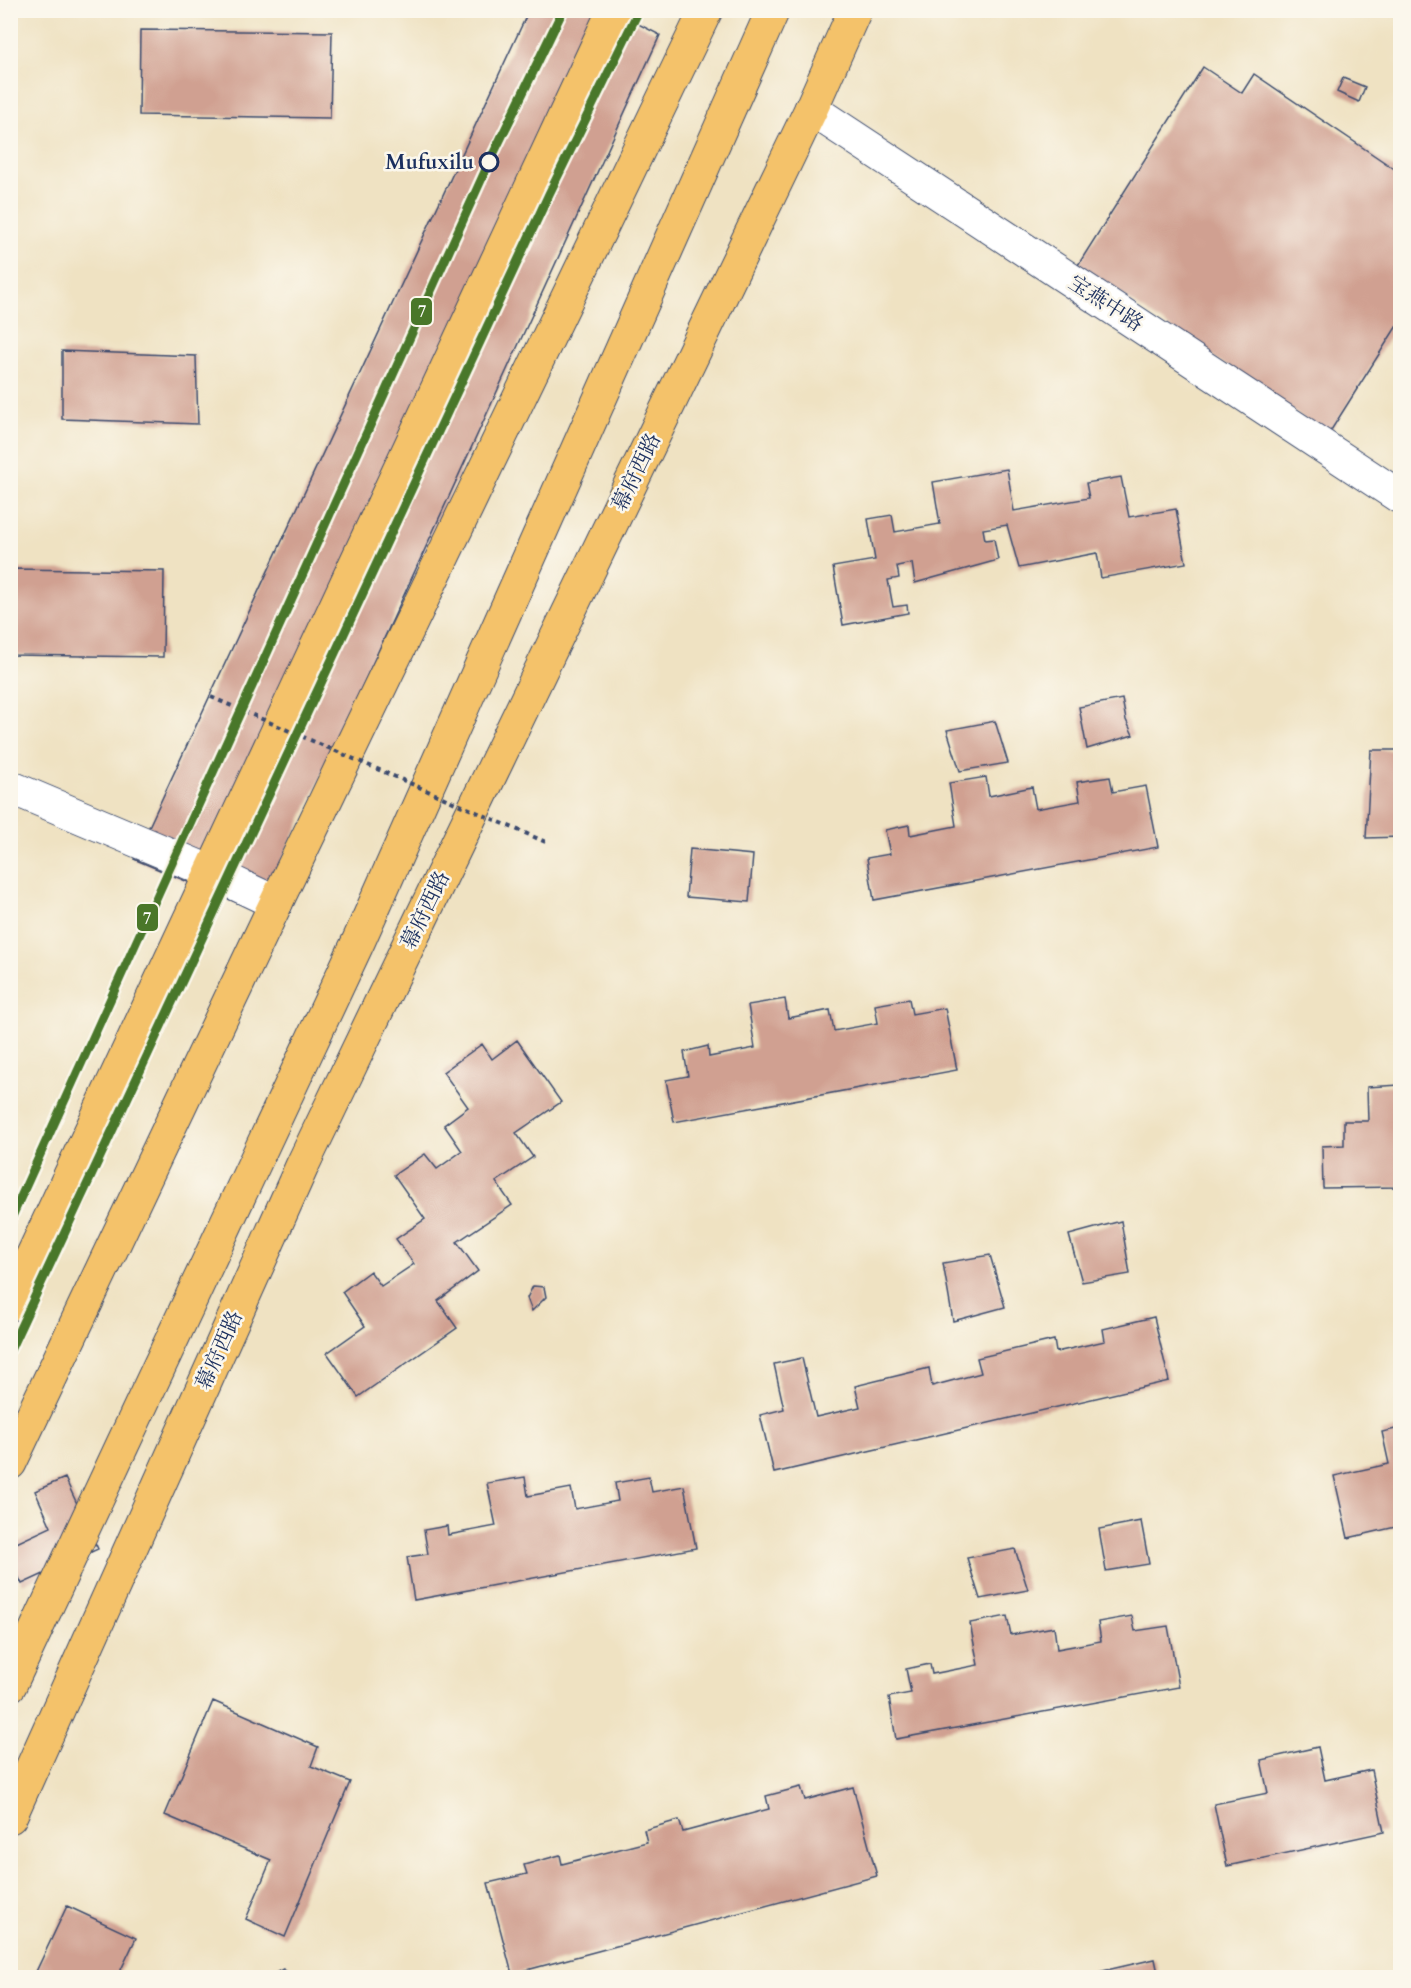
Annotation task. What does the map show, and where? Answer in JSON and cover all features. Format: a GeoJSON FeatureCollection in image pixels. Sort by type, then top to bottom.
{"type":"FeatureCollection","features":[{"type":"Feature","properties":{"kind":"main road"},"geometry":{"type":"LineString","coordinates":[[10,1304],[614,10]]}},
{"type":"Feature","properties":{"kind":"main road"},"geometry":{"type":"LineString","coordinates":[[10,1463],[276,903],[706,10]]}},
{"type":"Feature","properties":{"kind":"main road"},"geometry":{"type":"LineString","coordinates":[[10,1685],[359,940],[773,10]]}},
{"type":"Feature","properties":{"kind":"main road","name":"幕府西路"},"geometry":{"type":"LineString","coordinates":[[10,1817],[303,1164],[811,109],[855,10]]}},
{"type":"Feature","properties":{"kind":"street","name":"宝燕中路"},"geometry":{"type":"LineString","coordinates":[[811,109],[1401,497]]}},
{"type":"Feature","properties":{"kind":"street"},"geometry":{"type":"LineString","coordinates":[[10,787],[211,872],[276,903]]}},
{"type":"Feature","properties":{"kind":"path"},"geometry":{"type":"LineString","coordinates":[[211,696],[548,843]]}},
{"type":"Feature","properties":{"kind":"building"},"geometry":{"type":"Polygon","coordinates":[[[529,10],[611,10],[660,35],[259,912],[134,859],[529,10]]]}},
{"type":"Feature","properties":{"kind":"building"},"geometry":{"type":"Polygon","coordinates":[[[140,30],[332,32],[330,118],[139,115],[140,30]]]}},
{"type":"Feature","properties":{"kind":"building"},"geometry":{"type":"Polygon","coordinates":[[[1203,67],[1242,93],[1254,74],[1396,170],[1400,163],[1400,321],[1328,435],[1078,265],[1203,67]]]}},
{"type":"Feature","properties":{"kind":"building"},"geometry":{"type":"Polygon","coordinates":[[[1343,78],[1365,87],[1359,102],[1337,92],[1343,78]]]}},
{"type":"Feature","properties":{"kind":"building"},"geometry":{"type":"Polygon","coordinates":[[[62,351],[196,356],[198,424],[62,419],[62,351]]]}},
{"type":"Feature","properties":{"kind":"building"},"geometry":{"type":"Polygon","coordinates":[[[1007,469],[1014,511],[1089,498],[1086,483],[1121,477],[1129,517],[1176,509],[1186,563],[1101,578],[1097,553],[1019,568],[1007,525],[983,529],[985,540],[994,539],[998,560],[915,583],[912,563],[897,566],[899,578],[888,580],[893,607],[907,605],[908,613],[843,625],[833,567],[875,560],[868,519],[892,515],[895,532],[940,524],[933,482],[1007,469]]]}},
{"type":"Feature","properties":{"kind":"building"},"geometry":{"type":"Polygon","coordinates":[[[10,569],[164,571],[163,657],[10,655],[10,569]]]}},
{"type":"Feature","properties":{"kind":"building"},"geometry":{"type":"Polygon","coordinates":[[[1122,699],[1126,720],[1133,735],[1087,749],[1079,707],[1122,699]]]}},
{"type":"Feature","properties":{"kind":"building"},"geometry":{"type":"Polygon","coordinates":[[[995,721],[1008,763],[960,771],[947,730],[995,721]]]}},
{"type":"Feature","properties":{"kind":"building"},"geometry":{"type":"Polygon","coordinates":[[[1371,750],[1400,750],[1400,837],[1366,838],[1371,750]]]}},
{"type":"Feature","properties":{"kind":"building"},"geometry":{"type":"Polygon","coordinates":[[[986,777],[989,796],[1032,787],[1036,809],[1080,801],[1077,782],[1110,777],[1113,792],[1146,786],[1158,847],[874,900],[867,858],[890,854],[885,830],[909,825],[910,835],[956,826],[949,783],[986,777]]]}},
{"type":"Feature","properties":{"kind":"building"},"geometry":{"type":"Polygon","coordinates":[[[690,849],[753,855],[749,902],[686,897],[690,849]]]}},
{"type":"Feature","properties":{"kind":"building"},"geometry":{"type":"Polygon","coordinates":[[[785,999],[788,1018],[830,1010],[834,1031],[878,1023],[875,1005],[909,999],[912,1014],[945,1008],[957,1070],[674,1122],[666,1080],[688,1076],[684,1052],[708,1046],[709,1057],[755,1048],[748,1005],[785,999]]]}},
{"type":"Feature","properties":{"kind":"building"},"geometry":{"type":"Polygon","coordinates":[[[517,1040],[561,1102],[516,1133],[533,1157],[496,1182],[512,1205],[457,1242],[478,1271],[438,1301],[457,1328],[358,1397],[327,1353],[365,1326],[342,1292],[370,1271],[381,1286],[414,1264],[396,1239],[425,1219],[394,1175],[425,1154],[437,1169],[462,1151],[444,1125],[468,1107],[443,1072],[482,1044],[492,1059],[517,1040]]]}},
{"type":"Feature","properties":{"kind":"building"},"geometry":{"type":"Polygon","coordinates":[[[1400,1085],[1400,1187],[1323,1188],[1322,1146],[1344,1145],[1344,1121],[1368,1121],[1367,1087],[1400,1085]]]}},
{"type":"Feature","properties":{"kind":"building"},"geometry":{"type":"Polygon","coordinates":[[[1121,1221],[1130,1274],[1082,1282],[1069,1235],[1121,1221]]]}},
{"type":"Feature","properties":{"kind":"building"},"geometry":{"type":"Polygon","coordinates":[[[990,1255],[1005,1307],[953,1321],[943,1263],[990,1255]]]}},
{"type":"Feature","properties":{"kind":"building"},"geometry":{"type":"Polygon","coordinates":[[[533,1286],[544,1287],[546,1297],[532,1311],[527,1298],[533,1286]]]}},
{"type":"Feature","properties":{"kind":"building"},"geometry":{"type":"Polygon","coordinates":[[[1154,1317],[1169,1381],[774,1473],[760,1415],[784,1409],[774,1364],[802,1358],[816,1417],[860,1407],[855,1386],[929,1368],[932,1386],[981,1373],[977,1358],[1054,1340],[1056,1352],[1105,1341],[1103,1329],[1154,1317]]]}},
{"type":"Feature","properties":{"kind":"building"},"geometry":{"type":"Polygon","coordinates":[[[1400,1428],[1400,1526],[1348,1538],[1334,1476],[1389,1464],[1382,1432],[1400,1428]]]}},
{"type":"Feature","properties":{"kind":"building"},"geometry":{"type":"Polygon","coordinates":[[[525,1477],[528,1496],[571,1488],[575,1509],[618,1501],[615,1483],[649,1477],[652,1492],[684,1486],[696,1548],[414,1600],[407,1557],[428,1554],[424,1530],[447,1526],[448,1535],[496,1526],[487,1483],[525,1477]]]}},
{"type":"Feature","properties":{"kind":"building"},"geometry":{"type":"Polygon","coordinates":[[[65,1478],[98,1549],[22,1584],[10,1559],[10,1546],[51,1527],[35,1491],[65,1478]]]}},
{"type":"Feature","properties":{"kind":"building"},"geometry":{"type":"Polygon","coordinates":[[[1141,1521],[1149,1564],[1106,1571],[1099,1529],[1141,1521]]]}},
{"type":"Feature","properties":{"kind":"building"},"geometry":{"type":"Polygon","coordinates":[[[1015,1549],[1028,1590],[980,1599],[967,1558],[1015,1549]]]}},
{"type":"Feature","properties":{"kind":"building"},"geometry":{"type":"Polygon","coordinates":[[[1007,1616],[1011,1635],[1054,1627],[1057,1649],[1101,1641],[1098,1622],[1132,1616],[1135,1631],[1168,1626],[1179,1687],[896,1739],[889,1697],[911,1693],[906,1669],[930,1664],[932,1674],[978,1665],[970,1623],[1007,1616]]]}},
{"type":"Feature","properties":{"kind":"building"},"geometry":{"type":"Polygon","coordinates":[[[213,1701],[318,1747],[311,1766],[350,1782],[285,1937],[246,1919],[271,1860],[165,1815],[213,1701]]]}},
{"type":"Feature","properties":{"kind":"building"},"geometry":{"type":"Polygon","coordinates":[[[1318,1747],[1325,1780],[1371,1770],[1384,1832],[1227,1866],[1214,1804],[1268,1793],[1261,1760],[1318,1747]]]}},
{"type":"Feature","properties":{"kind":"building"},"geometry":{"type":"Polygon","coordinates":[[[801,1787],[805,1800],[853,1787],[877,1876],[512,1974],[488,1883],[527,1874],[524,1865],[560,1855],[562,1864],[647,1842],[644,1830],[679,1820],[683,1832],[769,1809],[766,1796],[801,1787]]]}},
{"type":"Feature","properties":{"kind":"building"},"geometry":{"type":"Polygon","coordinates":[[[67,1906],[136,1938],[117,1978],[33,1978],[67,1906]]]}},
{"type":"Feature","properties":{"kind":"building"},"geometry":{"type":"Polygon","coordinates":[[[1155,1959],[1159,1978],[1099,1978],[1098,1972],[1155,1959]]]}},
{"type":"Feature","properties":{"kind":"building"},"geometry":{"type":"Polygon","coordinates":[[[283,1969],[296,1978],[266,1978],[283,1969]]]}},
{"type":"Feature","properties":{"kind":"transit line","name":"7"},"geometry":{"type":"LineString","coordinates":[[10,1221],[487,167],[563,10]]}},
{"type":"Feature","properties":{"kind":"transit line","name":"7"},"geometry":{"type":"LineString","coordinates":[[10,1350],[549,194],[639,10]]}},
{"type":"Feature","properties":{"kind":"place","name":"Mufuxilu"},"geometry":{"type":"Point","coordinates":[489,162]}}]}
